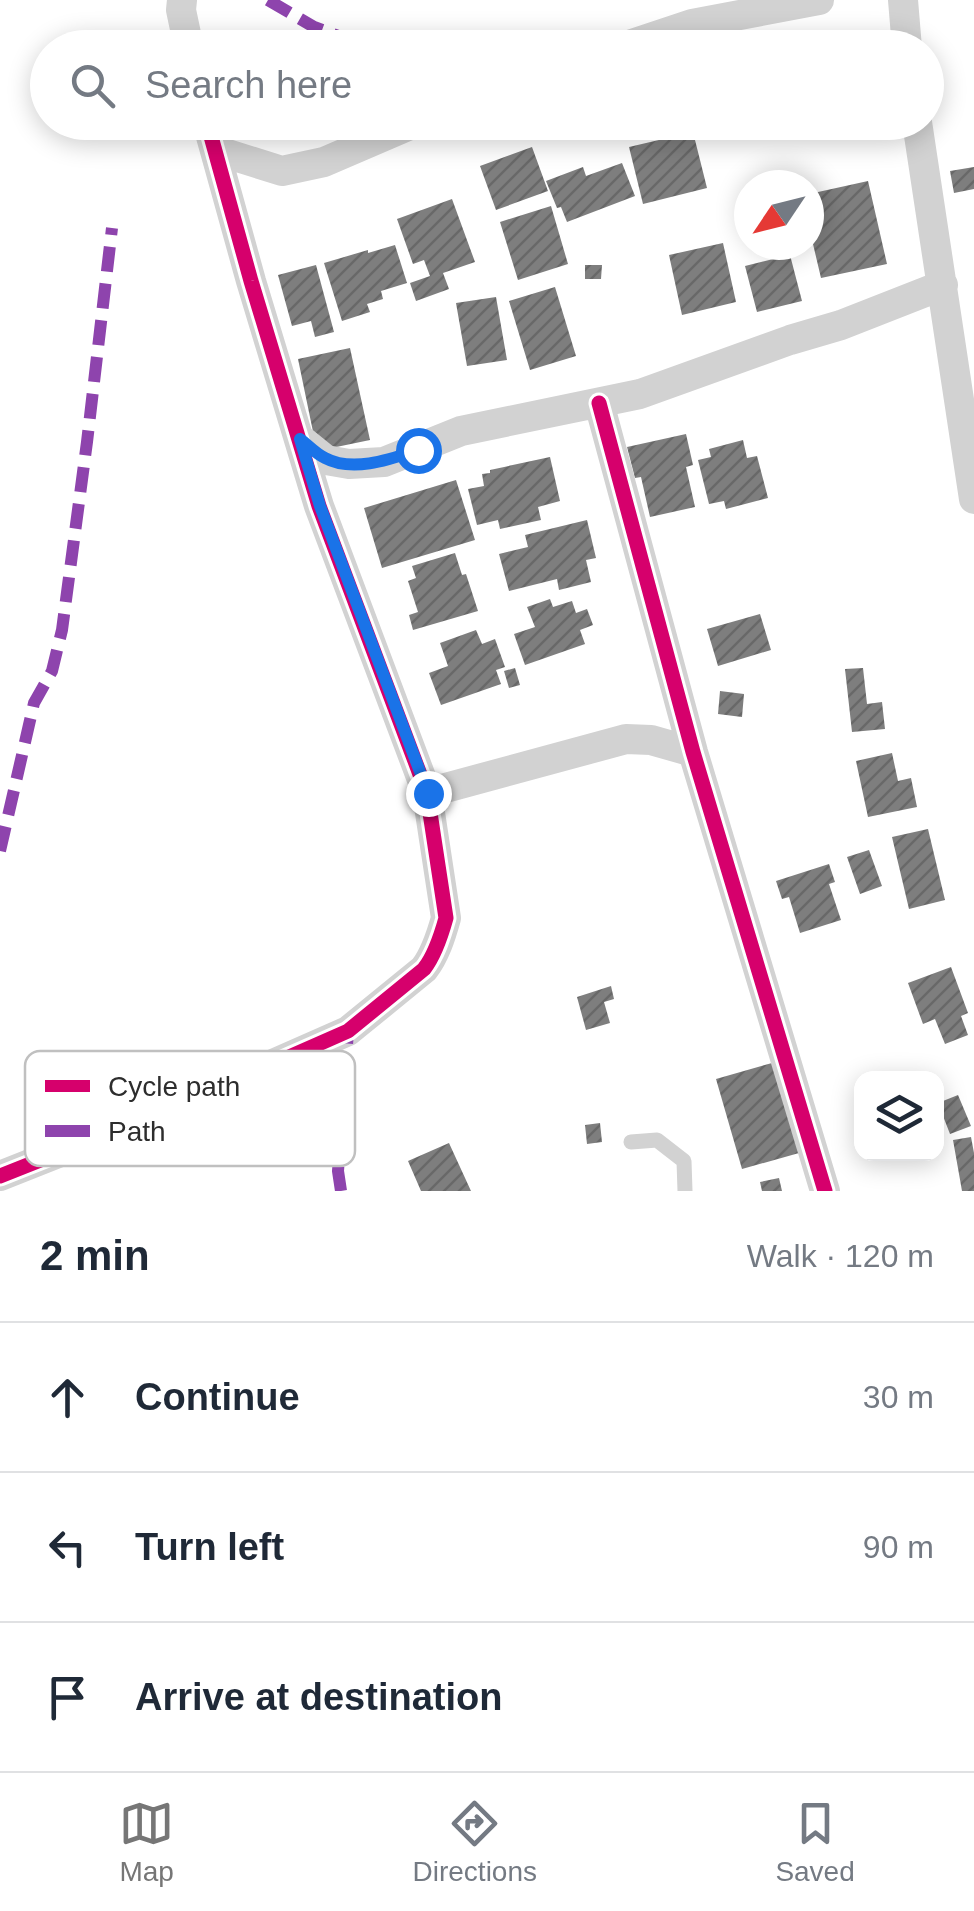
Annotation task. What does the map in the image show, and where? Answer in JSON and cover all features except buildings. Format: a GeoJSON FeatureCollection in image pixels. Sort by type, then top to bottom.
{"type":"FeatureCollection","features":[{"type":"Feature","properties":{"kind":"street"},"geometry":{"type":"LineString","coordinates":[[182,0],[185,30]]}},
{"type":"Feature","properties":{"kind":"street"},"geometry":{"type":"LineString","coordinates":[[674,30],[819,0]]}},
{"type":"Feature","properties":{"kind":"street"},"geometry":{"type":"LineString","coordinates":[[903,0],[906,30]]}},
{"type":"Feature","properties":{"kind":"street"},"geometry":{"type":"LineString","coordinates":[[212,140],[320,506],[428,793],[446,918],[430,962],[416,977],[348,1031],[303,1051]]}},
{"type":"Feature","properties":{"kind":"street"},"geometry":{"type":"LineString","coordinates":[[219,140],[282,170],[324,162],[375,140]]}},
{"type":"Feature","properties":{"kind":"street"},"geometry":{"type":"LineString","coordinates":[[920,140],[974,499]]}},
{"type":"Feature","properties":{"kind":"street"},"geometry":{"type":"LineString","coordinates":[[300,439],[326,460],[349,464],[384,462],[461,431],[640,394],[841,325],[943,285]]}},
{"type":"Feature","properties":{"kind":"street"},"geometry":{"type":"LineString","coordinates":[[599,404],[693,752],[825,1191]]}},
{"type":"Feature","properties":{"kind":"street"},"geometry":{"type":"LineString","coordinates":[[428,793],[626,739],[651,740],[693,752]]}},
{"type":"Feature","properties":{"kind":"street"},"geometry":{"type":"LineString","coordinates":[[0,1176],[25,1166]]}},
{"type":"Feature","properties":{"kind":"lane"},"geometry":{"type":"LineString","coordinates":[[631,1142],[658,1140],[684,1161],[685,1191]]}},
{"type":"Feature","properties":{"kind":"marked path"},"geometry":{"type":"LineString","coordinates":[[268,0],[322,30]]}},
{"type":"Feature","properties":{"kind":"marked path"},"geometry":{"type":"LineString","coordinates":[[0,851],[34,703],[52,671],[62,630],[112,228]]}},
{"type":"Feature","properties":{"kind":"marked path"},"geometry":{"type":"LineString","coordinates":[[347,1051],[348,1031]]}},
{"type":"Feature","properties":{"kind":"marked path"},"geometry":{"type":"LineString","coordinates":[[338,1166],[341,1191]]}},
{"type":"Feature","properties":{"kind":"cycle path"},"geometry":{"type":"LineString","coordinates":[[212,140],[319,506],[427,793],[446,918],[424,969],[348,1031],[303,1051]]}},
{"type":"Feature","properties":{"kind":"cycle path"},"geometry":{"type":"LineString","coordinates":[[599,403],[693,752],[825,1191]]}},
{"type":"Feature","properties":{"kind":"cycle path"},"geometry":{"type":"LineString","coordinates":[[0,1176],[25,1166]]}},
{"type":"Feature","properties":{"kind":"route"},"geometry":{"type":"LineString","coordinates":[[418,450],[384,462],[349,464],[326,460],[300,439],[320,506],[428,793]]}}]}
